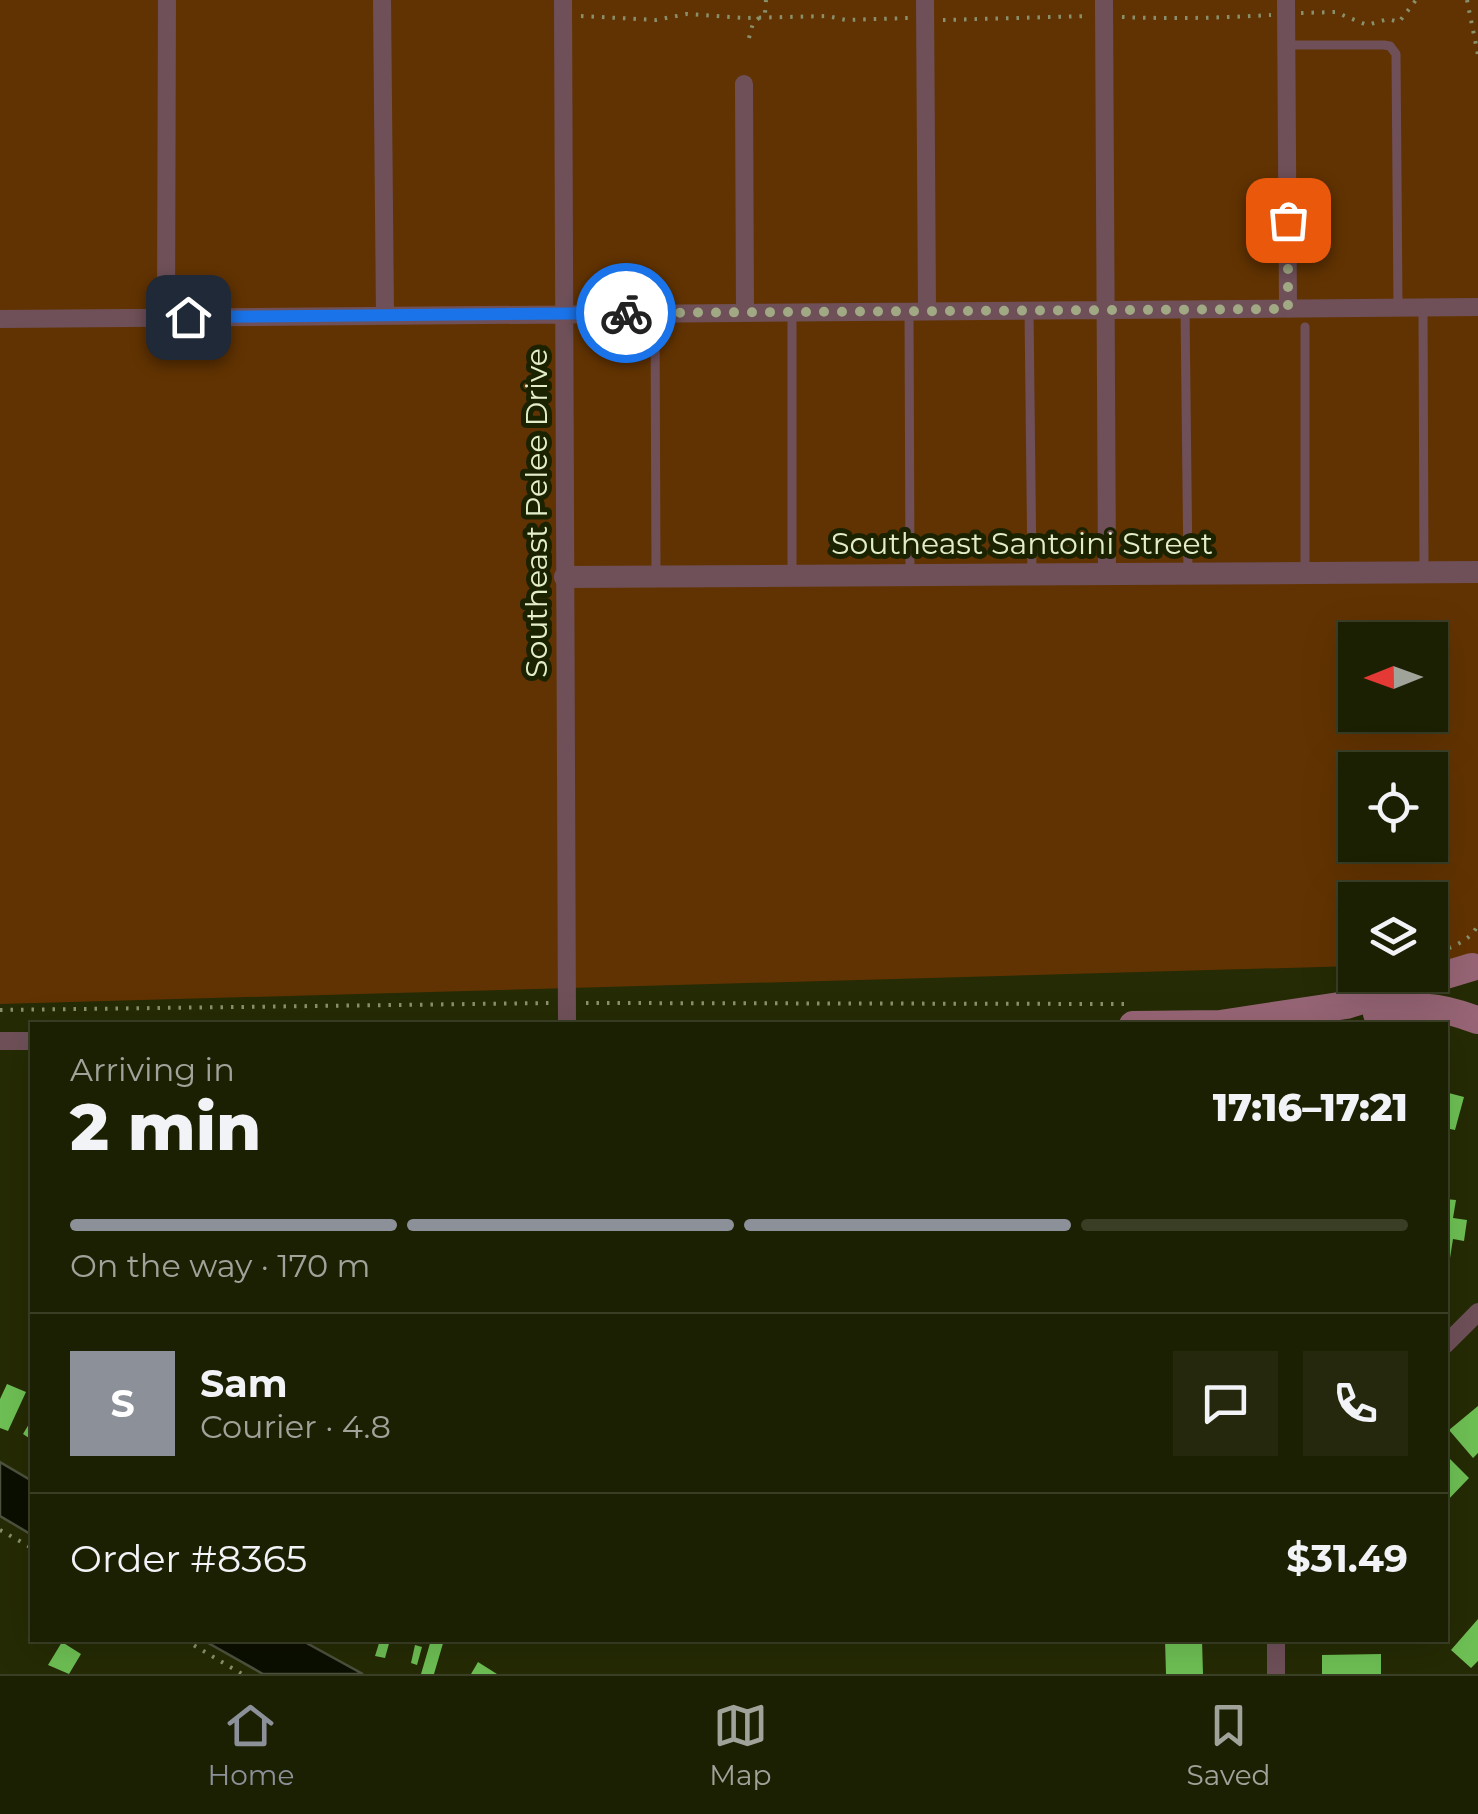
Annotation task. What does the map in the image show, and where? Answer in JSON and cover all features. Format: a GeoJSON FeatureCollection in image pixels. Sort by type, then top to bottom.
{"type":"FeatureCollection","features":[{"type":"Feature","properties":{"kind":"main road"},"geometry":{"type":"LineString","coordinates":[[1233,1022],[1346,1005],[1475,964]]}},
{"type":"Feature","properties":{"kind":"main road"},"geometry":{"type":"LineString","coordinates":[[1475,964],[1465,994],[1477,1020]]}},
{"type":"Feature","properties":{"kind":"main road"},"geometry":{"type":"LineString","coordinates":[[1345,1022],[1412,1006],[1437,1006],[1477,1020]]}},
{"type":"Feature","properties":{"kind":"main road"},"geometry":{"type":"LineString","coordinates":[[1136,1014],[1203,1022]]}},
{"type":"Feature","properties":{"kind":"street"},"geometry":{"type":"LineString","coordinates":[[166,318],[167,0]]}},
{"type":"Feature","properties":{"kind":"street"},"geometry":{"type":"LineString","coordinates":[[382,0],[385,315]]}},
{"type":"Feature","properties":{"kind":"street"},"geometry":{"type":"LineString","coordinates":[[1286,7],[1288,309]]}},
{"type":"Feature","properties":{"kind":"street","name":"Southeast Pelee Drive"},"geometry":{"type":"LineString","coordinates":[[563,8],[567,1022]]}},
{"type":"Feature","properties":{"kind":"street"},"geometry":{"type":"LineString","coordinates":[[1104,8],[1107,574]]}},
{"type":"Feature","properties":{"kind":"street"},"geometry":{"type":"LineString","coordinates":[[918,311],[926,10]]}},
{"type":"Feature","properties":{"kind":"street"},"geometry":{"type":"LineString","coordinates":[[744,84],[745,312]]}},
{"type":"Feature","properties":{"kind":"street"},"geometry":{"type":"LineString","coordinates":[[0,319],[1478,308]]}},
{"type":"Feature","properties":{"kind":"street","name":"Southeast Santoini Street"},"geometry":{"type":"LineString","coordinates":[[565,577],[1478,572]]}},
{"type":"Feature","properties":{"kind":"street"},"geometry":{"type":"LineString","coordinates":[[0,1041],[30,1040]]}},
{"type":"Feature","properties":{"kind":"street"},"geometry":{"type":"LineString","coordinates":[[1448,1342],[1478,1312]]}},
{"type":"Feature","properties":{"kind":"street"},"geometry":{"type":"LineString","coordinates":[[1276,1642],[1276,1674]]}},
{"type":"Feature","properties":{"kind":"lane"},"geometry":{"type":"LineString","coordinates":[[1286,45],[1384,45],[1394,49],[1398,308]]}},
{"type":"Feature","properties":{"kind":"lane"},"geometry":{"type":"LineString","coordinates":[[1423,308],[1424,572]]}},
{"type":"Feature","properties":{"kind":"lane"},"geometry":{"type":"LineString","coordinates":[[1029,310],[1032,574]]}},
{"type":"Feature","properties":{"kind":"lane"},"geometry":{"type":"LineString","coordinates":[[1185,310],[1188,574]]}},
{"type":"Feature","properties":{"kind":"lane"},"geometry":{"type":"LineString","coordinates":[[910,575],[918,311]]}},
{"type":"Feature","properties":{"kind":"lane"},"geometry":{"type":"LineString","coordinates":[[792,312],[792,576]]}},
{"type":"Feature","properties":{"kind":"lane"},"geometry":{"type":"LineString","coordinates":[[656,313],[656,576]]}},
{"type":"Feature","properties":{"kind":"lane"},"geometry":{"type":"LineString","coordinates":[[1305,327],[1305,573]]}},
{"type":"Feature","properties":{"kind":"path"},"geometry":{"type":"LineString","coordinates":[[749,38],[748,31],[765,13],[766,0]]}},
{"type":"Feature","properties":{"kind":"path"},"geometry":{"type":"LineString","coordinates":[[563,8],[656,20],[687,14],[758,17],[1104,8],[1196,19],[1286,7],[1335,12],[1359,24],[1372,25],[1388,20],[1399,22],[1416,0]]}},
{"type":"Feature","properties":{"kind":"path"},"geometry":{"type":"LineString","coordinates":[[1467,0],[1478,54]]}},
{"type":"Feature","properties":{"kind":"path"},"geometry":{"type":"LineString","coordinates":[[1448,948],[1475,932],[1478,924]]}},
{"type":"Feature","properties":{"kind":"path"},"geometry":{"type":"LineString","coordinates":[[0,1010],[568,1003],[1136,1014]]}},
{"type":"Feature","properties":{"kind":"path"},"geometry":{"type":"LineString","coordinates":[[0,1530],[30,1547]]}},
{"type":"Feature","properties":{"kind":"path"},"geometry":{"type":"LineString","coordinates":[[188,1642],[242,1674]]}},
{"type":"Feature","properties":{"kind":"shaded area"},"geometry":{"type":"Polygon","coordinates":[[[0,0],[1478,0],[1478,963],[1448,964],[1448,882],[1338,882],[1338,966],[0,1004],[0,0]]]}},
{"type":"Feature","properties":{"kind":"shaded area"},"geometry":{"type":"Polygon","coordinates":[[[0,1462],[30,1480],[30,1534],[0,1516],[0,1462]]]}},
{"type":"Feature","properties":{"kind":"shaded area"},"geometry":{"type":"Polygon","coordinates":[[[207,1642],[305,1642],[363,1674],[263,1674],[207,1642]]]}},
{"type":"Feature","properties":{"kind":"building"},"geometry":{"type":"Polygon","coordinates":[[[1448,1093],[1464,1097],[1455,1130],[1448,1129],[1448,1093]]]}},
{"type":"Feature","properties":{"kind":"building"},"geometry":{"type":"Polygon","coordinates":[[[1448,1199],[1456,1200],[1453,1218],[1467,1220],[1464,1241],[1453,1239],[1450,1258],[1448,1199]]]}},
{"type":"Feature","properties":{"kind":"building"},"geometry":{"type":"Polygon","coordinates":[[[7,1384],[26,1392],[8,1431],[0,1428],[0,1399],[7,1384]]]}},
{"type":"Feature","properties":{"kind":"building"},"geometry":{"type":"Polygon","coordinates":[[[1478,1406],[1478,1453],[1473,1458],[1449,1430],[1478,1406]]]}},
{"type":"Feature","properties":{"kind":"building"},"geometry":{"type":"Polygon","coordinates":[[[1448,1457],[1469,1478],[1448,1500],[1448,1457]]]}},
{"type":"Feature","properties":{"kind":"building"},"geometry":{"type":"Polygon","coordinates":[[[1478,1619],[1478,1661],[1471,1668],[1451,1650],[1478,1619]]]}},
{"type":"Feature","properties":{"kind":"building"},"geometry":{"type":"Polygon","coordinates":[[[62,1642],[81,1654],[69,1674],[48,1665],[62,1642]]]}},
{"type":"Feature","properties":{"kind":"building"},"geometry":{"type":"Polygon","coordinates":[[[379,1642],[389,1642],[385,1658],[375,1656],[379,1642]]]}},
{"type":"Feature","properties":{"kind":"building"},"geometry":{"type":"Polygon","coordinates":[[[430,1642],[443,1642],[434,1674],[421,1674],[430,1642]]]}},
{"type":"Feature","properties":{"kind":"building"},"geometry":{"type":"Polygon","coordinates":[[[1165,1642],[1202,1642],[1203,1674],[1166,1674],[1165,1642]]]}},
{"type":"Feature","properties":{"kind":"building"},"geometry":{"type":"Polygon","coordinates":[[[415,1645],[422,1647],[417,1665],[411,1663],[415,1645]]]}},
{"type":"Feature","properties":{"kind":"building"},"geometry":{"type":"Polygon","coordinates":[[[1381,1654],[1381,1674],[1322,1674],[1322,1655],[1381,1654]]]}},
{"type":"Feature","properties":{"kind":"building"},"geometry":{"type":"Polygon","coordinates":[[[478,1662],[497,1674],[471,1674],[478,1662]]]}},
{"type":"Feature","properties":{"kind":"way so far"},"geometry":{"type":"LineString","coordinates":[[626,313],[1288,309],[1288,220]]}},
{"type":"Feature","properties":{"kind":"route"},"geometry":{"type":"LineString","coordinates":[[188,317],[626,313]]}}]}
